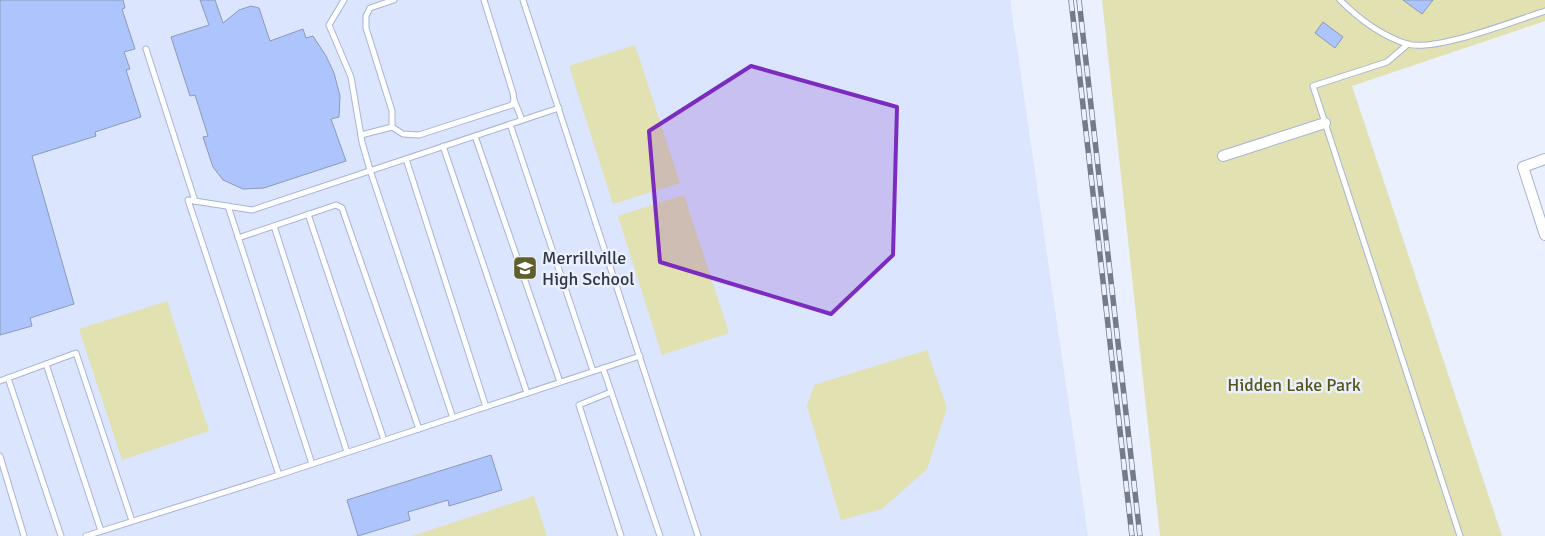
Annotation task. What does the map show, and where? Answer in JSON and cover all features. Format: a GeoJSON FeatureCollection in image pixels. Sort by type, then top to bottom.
{"type":"FeatureCollection","features":[{"type":"Feature","properties":{"kind":"street"},"geometry":{"type":"LineString","coordinates":[[1223,156],[1325,123]]}},
{"type":"Feature","properties":{"kind":"street"},"geometry":{"type":"LineString","coordinates":[[1545,159],[1524,167],[1545,235]]}},
{"type":"Feature","properties":{"kind":"lane"},"geometry":{"type":"LineString","coordinates":[[344,0],[329,25],[351,77],[361,135],[370,170],[453,418]]}},
{"type":"Feature","properties":{"kind":"lane"},"geometry":{"type":"LineString","coordinates":[[392,127],[392,111],[366,28],[366,16],[370,8],[394,0]]}},
{"type":"Feature","properties":{"kind":"lane"},"geometry":{"type":"LineString","coordinates":[[484,0],[514,100],[522,120]]}},
{"type":"Feature","properties":{"kind":"lane"},"geometry":{"type":"LineString","coordinates":[[524,0],[698,536]]}},
{"type":"Feature","properties":{"kind":"lane"},"geometry":{"type":"LineString","coordinates":[[1340,0],[1352,12],[1380,31],[1408,44],[1432,45],[1545,11]]}},
{"type":"Feature","properties":{"kind":"lane"},"geometry":{"type":"LineString","coordinates":[[1408,44],[1388,62],[1313,86],[1460,536]]}},
{"type":"Feature","properties":{"kind":"lane"},"geometry":{"type":"LineString","coordinates":[[146,49],[195,201]]}},
{"type":"Feature","properties":{"kind":"lane"},"geometry":{"type":"LineString","coordinates":[[361,135],[392,127],[403,134],[419,135],[512,105],[514,100]]}},
{"type":"Feature","properties":{"kind":"lane"},"geometry":{"type":"LineString","coordinates":[[279,475],[188,200],[252,210],[559,108]]}},
{"type":"Feature","properties":{"kind":"lane"},"geometry":{"type":"LineString","coordinates":[[510,124],[593,371]]}},
{"type":"Feature","properties":{"kind":"lane"},"geometry":{"type":"LineString","coordinates":[[475,136],[560,382]]}},
{"type":"Feature","properties":{"kind":"lane"},"geometry":{"type":"LineString","coordinates":[[443,146],[527,393]]}},
{"type":"Feature","properties":{"kind":"lane"},"geometry":{"type":"LineString","coordinates":[[406,158],[486,407]]}},
{"type":"Feature","properties":{"kind":"lane"},"geometry":{"type":"LineString","coordinates":[[238,238],[336,205],[342,208],[419,429]]}},
{"type":"Feature","properties":{"kind":"lane"},"geometry":{"type":"LineString","coordinates":[[228,206],[312,464]]}},
{"type":"Feature","properties":{"kind":"lane"},"geometry":{"type":"LineString","coordinates":[[308,214],[384,440]]}},
{"type":"Feature","properties":{"kind":"lane"},"geometry":{"type":"LineString","coordinates":[[274,226],[347,452]]}},
{"type":"Feature","properties":{"kind":"lane"},"geometry":{"type":"LineString","coordinates":[[0,381],[76,353],[132,521]]}},
{"type":"Feature","properties":{"kind":"lane"},"geometry":{"type":"LineString","coordinates":[[86,536],[279,475],[640,356]]}},
{"type":"Feature","properties":{"kind":"lane"},"geometry":{"type":"LineString","coordinates":[[46,364],[101,532]]}},
{"type":"Feature","properties":{"kind":"lane"},"geometry":{"type":"LineString","coordinates":[[603,368],[660,536]]}},
{"type":"Feature","properties":{"kind":"lane"},"geometry":{"type":"LineString","coordinates":[[8,378],[61,536]]}},
{"type":"Feature","properties":{"kind":"lane"},"geometry":{"type":"LineString","coordinates":[[611,392],[579,405],[621,536]]}},
{"type":"Feature","properties":{"kind":"lane"},"geometry":{"type":"LineString","coordinates":[[0,456],[24,536]]}},
{"type":"Feature","properties":{"kind":"highlighted area"},"geometry":{"type":"Polygon","coordinates":[[[751,66],[897,107],[893,255],[831,314],[660,262],[649,131],[751,66]]]}},
{"type":"Feature","properties":{"kind":"shaded area","name":"Merrillville High School"},"geometry":{"type":"Polygon","coordinates":[[[0,0],[1010,0],[1088,536],[0,536],[0,0]]]}},
{"type":"Feature","properties":{"kind":"green space","name":"Hidden Lake Park"},"geometry":{"type":"Polygon","coordinates":[[[1102,0],[1545,0],[1545,21],[1352,86],[1502,536],[1160,536],[1102,0]]]}},
{"type":"Feature","properties":{"kind":"green space"},"geometry":{"type":"Polygon","coordinates":[[[635,45],[680,183],[613,204],[569,66],[635,45]]]}},
{"type":"Feature","properties":{"kind":"green space"},"geometry":{"type":"Polygon","coordinates":[[[684,195],[729,333],[662,355],[618,216],[684,195]]]}},
{"type":"Feature","properties":{"kind":"green space"},"geometry":{"type":"Polygon","coordinates":[[[167,301],[209,431],[122,460],[79,329],[167,301]]]}},
{"type":"Feature","properties":{"kind":"green space"},"geometry":{"type":"Polygon","coordinates":[[[927,350],[947,408],[927,469],[882,509],[841,520],[807,406],[814,385],[927,350]]]}},
{"type":"Feature","properties":{"kind":"green space"},"geometry":{"type":"Polygon","coordinates":[[[534,496],[547,536],[412,536],[534,496]]]}},
{"type":"Feature","properties":{"kind":"building"},"geometry":{"type":"Polygon","coordinates":[[[0,0],[123,0],[125,8],[122,9],[135,49],[124,52],[130,69],[126,70],[141,117],[95,132],[96,136],[32,156],[74,304],[30,318],[32,326],[0,335],[0,0]]]}},
{"type":"Feature","properties":{"kind":"building"},"geometry":{"type":"Polygon","coordinates":[[[200,0],[215,0],[223,23],[239,10],[251,6],[259,8],[270,41],[303,29],[306,38],[313,36],[334,73],[340,96],[339,117],[331,119],[346,161],[264,188],[243,189],[223,180],[213,167],[203,137],[208,136],[195,95],[190,96],[171,37],[209,25],[200,0]]]}},
{"type":"Feature","properties":{"kind":"building"},"geometry":{"type":"Polygon","coordinates":[[[1403,0],[1433,0],[1422,14],[1403,0]]]}},
{"type":"Feature","properties":{"kind":"building"},"geometry":{"type":"Polygon","coordinates":[[[1323,22],[1343,37],[1335,48],[1315,33],[1323,22]]]}},
{"type":"Feature","properties":{"kind":"building"},"geometry":{"type":"Polygon","coordinates":[[[491,455],[502,490],[449,506],[448,500],[408,512],[410,520],[358,536],[347,500],[491,455]]]}},
{"type":"Feature","properties":{"kind":"railway"},"geometry":{"type":"LineString","coordinates":[[1071,0],[1132,536]]}},
{"type":"Feature","properties":{"kind":"railway"},"geometry":{"type":"LineString","coordinates":[[1079,0],[1140,536]]}},
{"type":"Feature","properties":{"kind":"place","name":"Merrillville High School"},"geometry":{"type":"Point","coordinates":[525,268]}}]}
